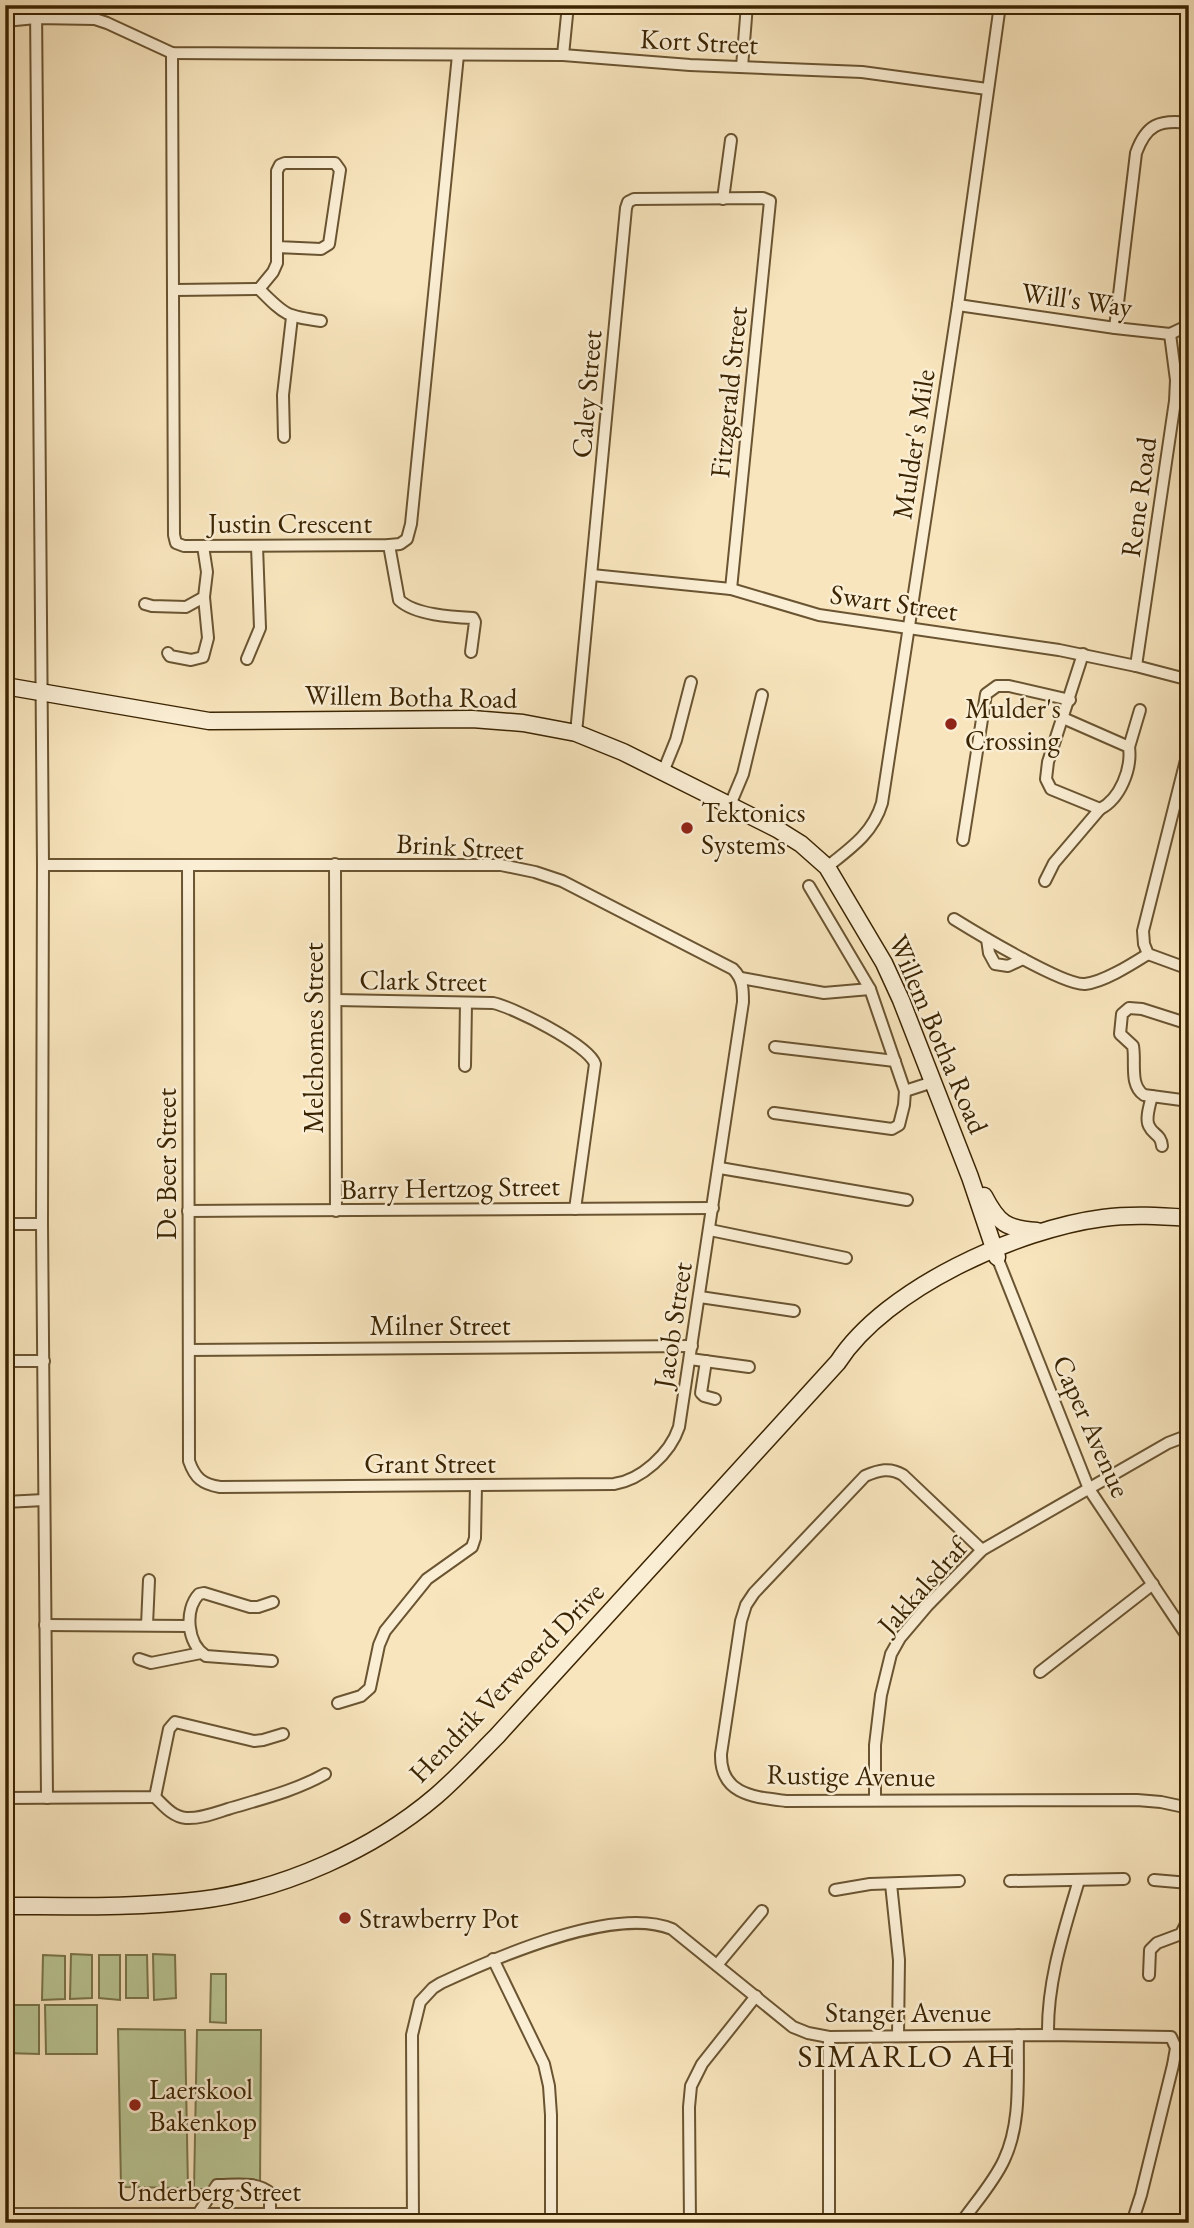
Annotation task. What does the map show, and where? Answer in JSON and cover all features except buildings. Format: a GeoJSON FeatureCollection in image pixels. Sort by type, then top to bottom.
{"type":"FeatureCollection","features":[{"type":"Feature","properties":{"kind":"main road","name":"Willem Botha Road"},"geometry":{"type":"LineString","coordinates":[[5,686],[209,721],[472,719],[523,723],[576,733],[623,752],[785,834],[827,867],[884,963],[970,1177],[995,1253]]}},
{"type":"Feature","properties":{"kind":"main road"},"geometry":{"type":"LineString","coordinates":[[970,1177],[992,1211],[1007,1226],[1019,1230],[1047,1231]]}},
{"type":"Feature","properties":{"kind":"main road","name":"Hendrik Verwoerd Drive"},"geometry":{"type":"LineString","coordinates":[[5,1906],[138,1906],[203,1900],[252,1890],[309,1871],[367,1844],[437,1795],[497,1736],[838,1362],[849,1346],[885,1311],[923,1285],[1047,1231],[1104,1218],[1189,1218]]}},
{"type":"Feature","properties":{"kind":"main road","name":"Hendrik Verwoerd Drive"},"geometry":{"type":"LineString","coordinates":[[995,1253],[1107,1227],[1189,1227]]}},
{"type":"Feature","properties":{"kind":"street"},"geometry":{"type":"LineString","coordinates":[[36,5],[47,1797]]}},
{"type":"Feature","properties":{"kind":"street"},"geometry":{"type":"LineString","coordinates":[[563,55],[568,5]]}},
{"type":"Feature","properties":{"kind":"street"},"geometry":{"type":"LineString","coordinates":[[742,67],[747,5]]}},
{"type":"Feature","properties":{"kind":"street","name":"Mulder's Mile"},"geometry":{"type":"LineString","coordinates":[[827,867],[868,833],[879,814],[896,723],[1000,5]]}},
{"type":"Feature","properties":{"kind":"street"},"geometry":{"type":"LineString","coordinates":[[1160,5],[1189,9]]}},
{"type":"Feature","properties":{"kind":"street","name":"Kort Street"},"geometry":{"type":"LineString","coordinates":[[5,21],[102,21],[172,53],[563,55],[862,72],[987,89]]}},
{"type":"Feature","properties":{"kind":"street","name":"Justin Crescent"},"geometry":{"type":"LineString","coordinates":[[172,53],[175,539],[184,546],[389,545],[400,544],[407,539],[411,524],[458,55]]}},
{"type":"Feature","properties":{"kind":"street"},"geometry":{"type":"LineString","coordinates":[[1115,328],[1136,153],[1142,136],[1156,125],[1174,121],[1189,124]]}},
{"type":"Feature","properties":{"kind":"street"},"geometry":{"type":"LineString","coordinates":[[723,199],[731,140]]}},
{"type":"Feature","properties":{"kind":"street"},"geometry":{"type":"LineString","coordinates":[[259,289],[273,272],[276,263],[277,171],[280,165],[334,163],[340,170],[329,244],[321,249],[277,247]]}},
{"type":"Feature","properties":{"kind":"street","name":"Caley Street"},"geometry":{"type":"LineString","coordinates":[[576,733],[626,206],[630,201],[639,198],[770,199]]}},
{"type":"Feature","properties":{"kind":"street","name":"Fitzgerald Street"},"geometry":{"type":"LineString","coordinates":[[731,589],[770,199]]}},
{"type":"Feature","properties":{"kind":"street"},"geometry":{"type":"LineString","coordinates":[[175,290],[259,289],[281,311],[292,317],[321,321]]}},
{"type":"Feature","properties":{"kind":"street","name":"Will's Way"},"geometry":{"type":"LineString","coordinates":[[958,305],[1170,334],[1189,325]]}},
{"type":"Feature","properties":{"kind":"street"},"geometry":{"type":"LineString","coordinates":[[284,437],[284,395],[292,317]]}},
{"type":"Feature","properties":{"kind":"street","name":"Rene Road"},"geometry":{"type":"LineString","coordinates":[[1136,666],[1175,401],[1176,380],[1170,334]]}},
{"type":"Feature","properties":{"kind":"street"},"geometry":{"type":"LineString","coordinates":[[389,545],[399,600],[406,606],[433,614],[473,618],[475,622],[471,652]]}},
{"type":"Feature","properties":{"kind":"street"},"geometry":{"type":"LineString","coordinates":[[168,653],[170,656],[191,660],[203,657],[208,638],[204,597],[208,572],[203,546]]}},
{"type":"Feature","properties":{"kind":"street"},"geometry":{"type":"LineString","coordinates":[[247,659],[260,628],[257,546]]}},
{"type":"Feature","properties":{"kind":"street","name":"Swart Street"},"geometry":{"type":"LineString","coordinates":[[592,575],[731,589],[819,615],[1083,654],[1189,682]]}},
{"type":"Feature","properties":{"kind":"street"},"geometry":{"type":"LineString","coordinates":[[145,604],[186,607],[204,597]]}},
{"type":"Feature","properties":{"kind":"street"},"geometry":{"type":"LineString","coordinates":[[1083,654],[1048,762],[1047,784],[1051,789],[1100,809]]}},
{"type":"Feature","properties":{"kind":"street"},"geometry":{"type":"LineString","coordinates":[[663,772],[676,740],[691,682]]}},
{"type":"Feature","properties":{"kind":"street"},"geometry":{"type":"LineString","coordinates":[[963,840],[986,694],[997,686],[1009,686],[1069,700]]}},
{"type":"Feature","properties":{"kind":"street"},"geometry":{"type":"LineString","coordinates":[[730,805],[743,774],[762,695]]}},
{"type":"Feature","properties":{"kind":"street"},"geometry":{"type":"LineString","coordinates":[[1045,881],[1054,863],[1100,809],[1110,804],[1118,795],[1130,759],[1129,747],[1140,710]]}},
{"type":"Feature","properties":{"kind":"street"},"geometry":{"type":"LineString","coordinates":[[1063,718],[1129,747]]}},
{"type":"Feature","properties":{"kind":"street"},"geometry":{"type":"LineString","coordinates":[[1189,748],[1144,924],[1144,944],[1149,954],[1189,968]]}},
{"type":"Feature","properties":{"kind":"street","name":"Melchomes Street"},"geometry":{"type":"LineString","coordinates":[[335,864],[336,1211]]}},
{"type":"Feature","properties":{"kind":"street","name":"Brink Street"},"geometry":{"type":"LineString","coordinates":[[43,865],[484,864],[534,872],[562,881],[733,969],[741,978]]}},
{"type":"Feature","properties":{"kind":"street","name":"De Beer Street"},"geometry":{"type":"LineString","coordinates":[[188,866],[189,1461]]}},
{"type":"Feature","properties":{"kind":"street"},"geometry":{"type":"LineString","coordinates":[[774,1113],[892,1129],[899,1125],[902,1117],[905,1091],[870,989],[809,886]]}},
{"type":"Feature","properties":{"kind":"street"},"geometry":{"type":"LineString","coordinates":[[954,919],[1023,959],[1075,984],[1084,984],[1115,972],[1149,954]]}},
{"type":"Feature","properties":{"kind":"street"},"geometry":{"type":"LineString","coordinates":[[987,939],[989,953],[995,964],[1008,966],[1023,959]]}},
{"type":"Feature","properties":{"kind":"street"},"geometry":{"type":"LineString","coordinates":[[713,1208],[743,1002],[741,978],[824,993],[870,989]]}},
{"type":"Feature","properties":{"kind":"street","name":"Clark Street"},"geometry":{"type":"LineString","coordinates":[[336,1000],[493,1003],[510,1008],[580,1046],[593,1058],[594,1064],[575,1209]]}},
{"type":"Feature","properties":{"kind":"street"},"geometry":{"type":"LineString","coordinates":[[465,1066],[466,1003]]}},
{"type":"Feature","properties":{"kind":"street"},"geometry":{"type":"LineString","coordinates":[[1189,1024],[1142,1009],[1129,1008],[1122,1014],[1120,1034],[1133,1046],[1136,1086],[1144,1095],[1189,1101]]}},
{"type":"Feature","properties":{"kind":"street"},"geometry":{"type":"LineString","coordinates":[[775,1047],[895,1061]]}},
{"type":"Feature","properties":{"kind":"street"},"geometry":{"type":"LineString","coordinates":[[905,1091],[933,1082]]}},
{"type":"Feature","properties":{"kind":"street"},"geometry":{"type":"LineString","coordinates":[[1152,1096],[1147,1123],[1149,1128],[1159,1135],[1162,1146]]}},
{"type":"Feature","properties":{"kind":"street"},"geometry":{"type":"LineString","coordinates":[[720,1168],[907,1199]]}},
{"type":"Feature","properties":{"kind":"street","name":"Barry Hertzog Street"},"geometry":{"type":"LineString","coordinates":[[188,1211],[713,1208]]}},
{"type":"Feature","properties":{"kind":"street","name":"Jacob Street"},"geometry":{"type":"LineString","coordinates":[[670,1446],[679,1427],[713,1208]]}},
{"type":"Feature","properties":{"kind":"street"},"geometry":{"type":"LineString","coordinates":[[5,1224],[42,1224]]}},
{"type":"Feature","properties":{"kind":"street"},"geometry":{"type":"LineString","coordinates":[[710,1230],[846,1258]]}},
{"type":"Feature","properties":{"kind":"street","name":"Caper Avenue"},"geometry":{"type":"LineString","coordinates":[[995,1253],[1089,1489],[1189,1639]]}},
{"type":"Feature","properties":{"kind":"street"},"geometry":{"type":"LineString","coordinates":[[700,1297],[794,1311]]}},
{"type":"Feature","properties":{"kind":"street","name":"Milner Street"},"geometry":{"type":"LineString","coordinates":[[189,1350],[692,1346]]}},
{"type":"Feature","properties":{"kind":"street"},"geometry":{"type":"LineString","coordinates":[[690,1359],[749,1367]]}},
{"type":"Feature","properties":{"kind":"street"},"geometry":{"type":"LineString","coordinates":[[5,1361],[44,1361]]}},
{"type":"Feature","properties":{"kind":"street"},"geometry":{"type":"LineString","coordinates":[[706,1361],[701,1393],[715,1399]]}},
{"type":"Feature","properties":{"kind":"street","name":"Jakkalsdraf"},"geometry":{"type":"LineString","coordinates":[[875,1800],[875,1745],[881,1695],[891,1654],[900,1638],[928,1605],[982,1550],[1168,1443],[1189,1435]]}},
{"type":"Feature","properties":{"kind":"street","name":"Grant Street"},"geometry":{"type":"LineString","coordinates":[[189,1461],[201,1482],[220,1487],[614,1484],[624,1483],[642,1474],[670,1446]]}},
{"type":"Feature","properties":{"kind":"street","name":"Rustige Avenue"},"geometry":{"type":"LineString","coordinates":[[982,1550],[903,1475],[889,1469],[874,1472],[857,1483],[754,1593],[746,1605],[741,1621],[721,1754],[722,1769],[728,1780],[742,1792],[768,1799],[816,1802],[1137,1800],[1189,1808]]}},
{"type":"Feature","properties":{"kind":"street"},"geometry":{"type":"LineString","coordinates":[[338,1703],[367,1693],[384,1631],[427,1579],[471,1547],[475,1538],[476,1485]]}},
{"type":"Feature","properties":{"kind":"street"},"geometry":{"type":"LineString","coordinates":[[5,1502],[44,1500]]}},
{"type":"Feature","properties":{"kind":"street"},"geometry":{"type":"LineString","coordinates":[[147,1625],[149,1580]]}},
{"type":"Feature","properties":{"kind":"street"},"geometry":{"type":"LineString","coordinates":[[1040,1672],[1153,1584]]}},
{"type":"Feature","properties":{"kind":"street"},"geometry":{"type":"LineString","coordinates":[[201,1653],[188,1626],[195,1599],[199,1594],[204,1593],[250,1607],[273,1602]]}},
{"type":"Feature","properties":{"kind":"street"},"geometry":{"type":"LineString","coordinates":[[45,1625],[188,1626]]}},
{"type":"Feature","properties":{"kind":"street"},"geometry":{"type":"LineString","coordinates":[[139,1659],[150,1663],[201,1653],[212,1658],[272,1661]]}},
{"type":"Feature","properties":{"kind":"street"},"geometry":{"type":"LineString","coordinates":[[283,1734],[254,1741],[175,1722],[169,1729],[156,1797],[176,1816],[196,1818],[272,1796],[312,1782],[325,1774]]}},
{"type":"Feature","properties":{"kind":"street"},"geometry":{"type":"LineString","coordinates":[[5,1798],[156,1797]]}},
{"type":"Feature","properties":{"kind":"street"},"geometry":{"type":"LineString","coordinates":[[1010,1881],[1124,1879]]}},
{"type":"Feature","properties":{"kind":"street"},"geometry":{"type":"LineString","coordinates":[[1048,2035],[1049,2000],[1053,1979],[1079,1880]]}},
{"type":"Feature","properties":{"kind":"street"},"geometry":{"type":"LineString","coordinates":[[1154,1880],[1189,1883]]}},
{"type":"Feature","properties":{"kind":"street"},"geometry":{"type":"LineString","coordinates":[[835,1890],[870,1884],[959,1881]]}},
{"type":"Feature","properties":{"kind":"street"},"geometry":{"type":"LineString","coordinates":[[891,1884],[899,1961],[898,2036]]}},
{"type":"Feature","properties":{"kind":"street"},"geometry":{"type":"LineString","coordinates":[[717,1965],[762,1911]]}},
{"type":"Feature","properties":{"kind":"street"},"geometry":{"type":"LineString","coordinates":[[1149,1975],[1150,1950],[1157,1943],[1181,1934],[1189,1918]]}},
{"type":"Feature","properties":{"kind":"street","name":"Stanger Avenue"},"geometry":{"type":"LineString","coordinates":[[412,2218],[412,2035],[420,2002],[441,1983],[527,1946],[589,1929],[646,1923],[672,1929],[793,2027],[808,2033],[829,2037],[1168,2036],[1175,2042],[1174,2065],[1132,2223]]}},
{"type":"Feature","properties":{"kind":"street"},"geometry":{"type":"LineString","coordinates":[[493,1959],[544,2064],[549,2086],[551,2223]]}},
{"type":"Feature","properties":{"kind":"street"},"geometry":{"type":"LineString","coordinates":[[690,2223],[691,2086],[702,2064],[756,1996]]}},
{"type":"Feature","properties":{"kind":"street"},"geometry":{"type":"LineString","coordinates":[[961,2223],[1000,2168],[1010,2145],[1017,2109],[1018,2035]]}},
{"type":"Feature","properties":{"kind":"street"},"geometry":{"type":"LineString","coordinates":[[829,2037],[829,2223]]}},
{"type":"Feature","properties":{"kind":"street"},"geometry":{"type":"LineString","coordinates":[[198,2214],[217,2185],[258,2186],[270,2193],[266,2217]]}},
{"type":"Feature","properties":{"kind":"street","name":"Underberg Street"},"geometry":{"type":"LineString","coordinates":[[5,2214],[412,2218]]}},
{"type":"Feature","properties":{"kind":"green space"},"geometry":{"type":"Polygon","coordinates":[[[71,1954],[92,1955],[92,1998],[70,1999],[71,1954]]]}},
{"type":"Feature","properties":{"kind":"green space"},"geometry":{"type":"Polygon","coordinates":[[[153,1954],[175,1955],[176,1998],[154,2000],[153,1954]]]}},
{"type":"Feature","properties":{"kind":"green space"},"geometry":{"type":"Polygon","coordinates":[[[43,1955],[65,1956],[65,1999],[42,2000],[43,1955]]]}},
{"type":"Feature","properties":{"kind":"green space"},"geometry":{"type":"Polygon","coordinates":[[[99,1955],[120,1955],[120,2000],[99,1998],[99,1955]]]}},
{"type":"Feature","properties":{"kind":"green space"},"geometry":{"type":"Polygon","coordinates":[[[126,1955],[147,1955],[148,1998],[126,1998],[126,1955]]]}},
{"type":"Feature","properties":{"kind":"green space"},"geometry":{"type":"Polygon","coordinates":[[[211,1974],[226,1974],[226,2023],[210,2022],[211,1974]]]}},
{"type":"Feature","properties":{"kind":"green space"},"geometry":{"type":"Polygon","coordinates":[[[5,2005],[39,2005],[39,2054],[5,2053],[5,2005]]]}},
{"type":"Feature","properties":{"kind":"green space"},"geometry":{"type":"Polygon","coordinates":[[[45,2005],[97,2005],[97,2054],[46,2054],[45,2005]]]}},
{"type":"Feature","properties":{"kind":"green space"},"geometry":{"type":"Polygon","coordinates":[[[118,2029],[185,2030],[188,2188],[121,2187],[118,2029]]]}},
{"type":"Feature","properties":{"kind":"green space"},"geometry":{"type":"Polygon","coordinates":[[[197,2030],[261,2030],[260,2189],[194,2189],[197,2030]]]}},
{"type":"Feature","properties":{"kind":"place","name":"Mulder's Crossing"},"geometry":{"type":"Point","coordinates":[951,724]}},
{"type":"Feature","properties":{"kind":"place","name":"Tektonics Systems"},"geometry":{"type":"Point","coordinates":[687,828]}},
{"type":"Feature","properties":{"kind":"place","name":"Strawberry Pot"},"geometry":{"type":"Point","coordinates":[345,1918]}},
{"type":"Feature","properties":{"kind":"place","name":"Laerskool Bakenkop"},"geometry":{"type":"Point","coordinates":[135,2105]}},
{"type":"Feature","properties":{"kind":"district","name":"SIMARLO AH"},"geometry":{"type":"Point","coordinates":[906,2056]}}]}
